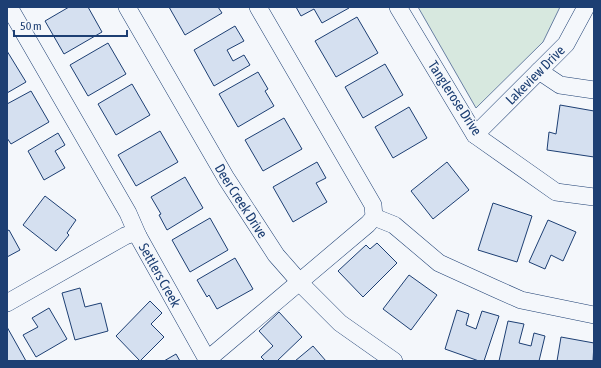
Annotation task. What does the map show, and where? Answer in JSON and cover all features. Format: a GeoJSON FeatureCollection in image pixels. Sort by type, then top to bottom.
{"type":"FeatureCollection","features":[{"type":"Feature","properties":{"kind":"street"},"geometry":{"type":"LineString","coordinates":[[9,7],[128,213],[138,236]]}},
{"type":"Feature","properties":{"kind":"street","name":"Deer Creek Drive"},"geometry":{"type":"LineString","coordinates":[[127,7],[250,216],[276,255],[300,283],[340,323],[394,361]]}},
{"type":"Feature","properties":{"kind":"street"},"geometry":{"type":"LineString","coordinates":[[258,7],[372,205],[374,217]]}},
{"type":"Feature","properties":{"kind":"street","name":"Tanglerose Drive"},"geometry":{"type":"LineString","coordinates":[[398,7],[475,135],[556,192],[594,197]]}},
{"type":"Feature","properties":{"kind":"street","name":"Lakeview Drive"},"geometry":{"type":"LineString","coordinates":[[475,135],[566,44],[586,7]]}},
{"type":"Feature","properties":{"kind":"street"},"geometry":{"type":"LineString","coordinates":[[539,71],[560,85],[594,90]]}},
{"type":"Feature","properties":{"kind":"street"},"geometry":{"type":"LineString","coordinates":[[208,360],[300,283],[368,224],[374,217]]}},
{"type":"Feature","properties":{"kind":"street"},"geometry":{"type":"LineString","coordinates":[[374,217],[394,225],[439,263],[494,288],[521,300],[594,315]]}},
{"type":"Feature","properties":{"kind":"street","name":"Settlers Creek"},"geometry":{"type":"LineString","coordinates":[[7,304],[125,236],[133,233],[138,236],[208,360]]}},
{"type":"Feature","properties":{"kind":"shaded area"},"geometry":{"type":"Polygon","coordinates":[[[418,7],[560,7],[543,42],[476,108],[418,7]]]}},
{"type":"Feature","properties":{"kind":"building"},"geometry":{"type":"Polygon","coordinates":[[[69,7],[88,7],[102,32],[64,54],[45,21],[69,7]]]}},
{"type":"Feature","properties":{"kind":"building"},"geometry":{"type":"Polygon","coordinates":[[[169,7],[218,7],[222,13],[185,35],[169,7]]]}},
{"type":"Feature","properties":{"kind":"building"},"geometry":{"type":"Polygon","coordinates":[[[296,7],[349,8],[322,23],[314,9],[301,16],[296,7]]]}},
{"type":"Feature","properties":{"kind":"building"},"geometry":{"type":"Polygon","coordinates":[[[357,17],[378,53],[336,77],[315,41],[357,17]]]}},
{"type":"Feature","properties":{"kind":"building"},"geometry":{"type":"Polygon","coordinates":[[[235,26],[244,41],[227,50],[233,61],[244,55],[250,65],[214,86],[194,50],[235,26]]]}},
{"type":"Feature","properties":{"kind":"building"},"geometry":{"type":"Polygon","coordinates":[[[108,43],[126,74],[88,96],[70,65],[108,43]]]}},
{"type":"Feature","properties":{"kind":"building"},"geometry":{"type":"Polygon","coordinates":[[[7,51],[26,82],[7,93],[7,51]]]}},
{"type":"Feature","properties":{"kind":"building"},"geometry":{"type":"Polygon","coordinates":[[[385,64],[403,95],[363,118],[345,87],[385,64]]]}},
{"type":"Feature","properties":{"kind":"building"},"geometry":{"type":"Polygon","coordinates":[[[258,72],[268,89],[265,91],[274,106],[238,127],[219,94],[258,72]]]}},
{"type":"Feature","properties":{"kind":"building"},"geometry":{"type":"Polygon","coordinates":[[[132,84],[150,115],[116,135],[98,104],[132,84]]]}},
{"type":"Feature","properties":{"kind":"building"},"geometry":{"type":"Polygon","coordinates":[[[31,91],[49,122],[11,144],[7,138],[7,104],[31,91]]]}},
{"type":"Feature","properties":{"kind":"building"},"geometry":{"type":"Polygon","coordinates":[[[560,105],[594,111],[594,157],[547,150],[549,132],[556,134],[560,105]]]}},
{"type":"Feature","properties":{"kind":"building"},"geometry":{"type":"Polygon","coordinates":[[[409,107],[427,138],[393,158],[375,127],[409,107]]]}},
{"type":"Feature","properties":{"kind":"building"},"geometry":{"type":"Polygon","coordinates":[[[284,118],[302,149],[263,171],[245,140],[284,118]]]}},
{"type":"Feature","properties":{"kind":"building"},"geometry":{"type":"Polygon","coordinates":[[[160,131],[178,162],[136,186],[118,155],[160,131]]]}},
{"type":"Feature","properties":{"kind":"building"},"geometry":{"type":"Polygon","coordinates":[[[58,133],[65,145],[55,151],[65,168],[44,180],[28,151],[58,133]]]}},
{"type":"Feature","properties":{"kind":"building"},"geometry":{"type":"Polygon","coordinates":[[[317,162],[326,178],[316,183],[327,202],[293,222],[273,187],[317,162]]]}},
{"type":"Feature","properties":{"kind":"building"},"geometry":{"type":"Polygon","coordinates":[[[447,162],[469,190],[433,219],[411,191],[447,162]]]}},
{"type":"Feature","properties":{"kind":"building"},"geometry":{"type":"Polygon","coordinates":[[[185,177],[203,208],[167,230],[159,215],[161,214],[151,197],[185,177]]]}},
{"type":"Feature","properties":{"kind":"building"},"geometry":{"type":"Polygon","coordinates":[[[45,196],[76,220],[67,233],[69,235],[56,251],[23,225],[45,196]]]}},
{"type":"Feature","properties":{"kind":"building"},"geometry":{"type":"Polygon","coordinates":[[[493,203],[532,216],[517,262],[478,250],[493,203]]]}},
{"type":"Feature","properties":{"kind":"building"},"geometry":{"type":"Polygon","coordinates":[[[210,218],[228,250],[190,272],[172,240],[210,218]]]}},
{"type":"Feature","properties":{"kind":"building"},"geometry":{"type":"Polygon","coordinates":[[[548,220],[576,232],[563,261],[551,255],[545,269],[529,262],[548,220]]]}},
{"type":"Feature","properties":{"kind":"building"},"geometry":{"type":"Polygon","coordinates":[[[9,230],[20,250],[7,257],[7,231],[9,230]]]}},
{"type":"Feature","properties":{"kind":"building"},"geometry":{"type":"Polygon","coordinates":[[[377,243],[397,263],[363,297],[338,271],[366,245],[370,249],[377,243]]]}},
{"type":"Feature","properties":{"kind":"building"},"geometry":{"type":"Polygon","coordinates":[[[235,258],[253,289],[217,309],[209,295],[207,297],[197,280],[235,258]]]}},
{"type":"Feature","properties":{"kind":"building"},"geometry":{"type":"Polygon","coordinates":[[[409,275],[437,295],[411,330],[383,309],[409,275]]]}},
{"type":"Feature","properties":{"kind":"building"},"geometry":{"type":"Polygon","coordinates":[[[80,288],[85,307],[101,303],[108,331],[75,340],[62,293],[80,288]]]}},
{"type":"Feature","properties":{"kind":"building"},"geometry":{"type":"Polygon","coordinates":[[[150,301],[162,313],[151,324],[164,337],[140,361],[116,336],[150,301]]]}},
{"type":"Feature","properties":{"kind":"building"},"geometry":{"type":"Polygon","coordinates":[[[49,308],[67,339],[36,357],[23,335],[38,327],[32,318],[49,308]]]}},
{"type":"Feature","properties":{"kind":"building"},"geometry":{"type":"Polygon","coordinates":[[[457,310],[469,314],[466,325],[476,329],[482,311],[499,316],[484,361],[479,361],[445,349],[457,310]]]}},
{"type":"Feature","properties":{"kind":"building"},"geometry":{"type":"Polygon","coordinates":[[[279,312],[302,337],[277,361],[265,361],[261,357],[273,346],[259,331],[279,312]]]}},
{"type":"Feature","properties":{"kind":"building"},"geometry":{"type":"Polygon","coordinates":[[[508,321],[524,324],[519,343],[531,346],[534,333],[545,336],[539,361],[499,361],[508,321]]]}},
{"type":"Feature","properties":{"kind":"building"},"geometry":{"type":"Polygon","coordinates":[[[7,327],[26,361],[7,361],[7,327]]]}},
{"type":"Feature","properties":{"kind":"building"},"geometry":{"type":"Polygon","coordinates":[[[561,337],[594,343],[593,361],[557,361],[561,337]]]}},
{"type":"Feature","properties":{"kind":"building"},"geometry":{"type":"Polygon","coordinates":[[[313,346],[326,361],[295,361],[313,346]]]}},
{"type":"Feature","properties":{"kind":"building"},"geometry":{"type":"Polygon","coordinates":[[[176,354],[180,361],[164,361],[176,354]]]}}]}
